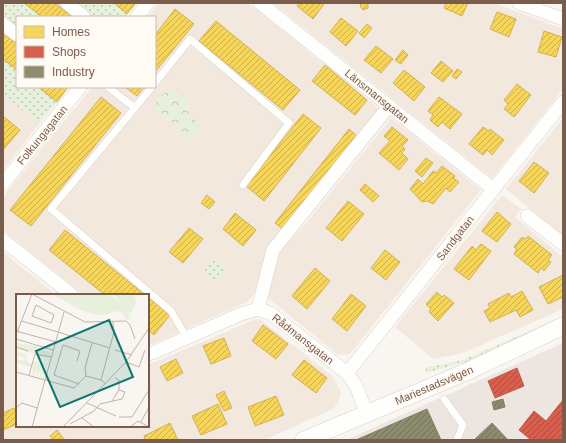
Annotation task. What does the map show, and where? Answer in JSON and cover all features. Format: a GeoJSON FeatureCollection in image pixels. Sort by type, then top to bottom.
{"type":"FeatureCollection","features":[{"type":"Feature","properties":{"kind":"street"},"geometry":{"type":"LineString","coordinates":[[67,3],[83,16]]}},
{"type":"Feature","properties":{"kind":"street"},"geometry":{"type":"LineString","coordinates":[[137,16],[148,3]]}},
{"type":"Feature","properties":{"kind":"street","name":"Länsmansgatan"},"geometry":{"type":"LineString","coordinates":[[260,3],[493,190]]}},
{"type":"Feature","properties":{"kind":"street"},"geometry":{"type":"LineString","coordinates":[[519,3],[563,19]]}},
{"type":"Feature","properties":{"kind":"street"},"geometry":{"type":"LineString","coordinates":[[3,24],[16,34]]}},
{"type":"Feature","properties":{"kind":"street","name":"Folkungagatan"},"geometry":{"type":"LineString","coordinates":[[3,184],[79,88]]}},
{"type":"Feature","properties":{"kind":"street","name":"Sandgatan"},"geometry":{"type":"LineString","coordinates":[[347,373],[563,102]]}},
{"type":"Feature","properties":{"kind":"street"},"geometry":{"type":"LineString","coordinates":[[149,354],[241,314],[258,309],[273,250],[389,106]]}},
{"type":"Feature","properties":{"kind":"street"},"geometry":{"type":"LineString","coordinates":[[527,216],[563,244]]}},
{"type":"Feature","properties":{"kind":"street"},"geometry":{"type":"LineString","coordinates":[[3,240],[71,294]]}},
{"type":"Feature","properties":{"kind":"street","name":"Rådmansgatan"},"geometry":{"type":"LineString","coordinates":[[258,309],[270,313],[347,373],[356,386],[367,414]]}},
{"type":"Feature","properties":{"kind":"street","name":"Mariestadsvägen"},"geometry":{"type":"LineString","coordinates":[[304,440],[466,372],[562,329]]}},
{"type":"Feature","properties":{"kind":"lane"},"geometry":{"type":"LineString","coordinates":[[156,82],[190,39],[289,123],[243,185]]}},
{"type":"Feature","properties":{"kind":"lane"},"geometry":{"type":"LineString","coordinates":[[109,88],[135,108]]}},
{"type":"Feature","properties":{"kind":"lane"},"geometry":{"type":"LineString","coordinates":[[151,88],[51,209],[171,311],[187,338]]}},
{"type":"Feature","properties":{"kind":"lane"},"geometry":{"type":"LineString","coordinates":[[444,399],[463,425],[457,440]]}},
{"type":"Feature","properties":{"kind":"shaded area"},"geometry":{"type":"Polygon","coordinates":[[[3,3],[136,3],[125,16],[16,16],[16,88],[67,88],[3,170],[3,3]]]}},
{"type":"Feature","properties":{"kind":"shaded area"},"geometry":{"type":"Polygon","coordinates":[[[159,3],[248,3],[379,109],[267,251],[254,294],[247,302],[152,344],[149,344],[149,294],[83,294],[3,230],[3,197],[91,88],[156,88],[156,16],[149,16],[159,3]]]}},
{"type":"Feature","properties":{"kind":"shaded area"},"geometry":{"type":"Polygon","coordinates":[[[273,3],[494,3],[563,29],[563,89],[492,178],[273,3]]]}},
{"type":"Feature","properties":{"kind":"shaded area"},"geometry":{"type":"Polygon","coordinates":[[[391,118],[481,190],[350,354],[338,355],[268,298],[279,253],[307,222],[391,118]]]}},
{"type":"Feature","properties":{"kind":"shaded area"},"geometry":{"type":"Polygon","coordinates":[[[563,118],[563,236],[506,189],[563,118]]]}},
{"type":"Feature","properties":{"kind":"shaded area"},"geometry":{"type":"Polygon","coordinates":[[[502,195],[521,209],[515,217],[563,257],[563,309],[463,353],[433,359],[395,327],[502,195]]]}},
{"type":"Feature","properties":{"kind":"shaded area"},"geometry":{"type":"Polygon","coordinates":[[[3,252],[55,294],[16,294],[16,427],[149,427],[149,365],[256,319],[260,319],[332,376],[341,392],[338,403],[333,409],[264,440],[3,440],[3,252]]]}},
{"type":"Feature","properties":{"kind":"shaded area"},"geometry":{"type":"Polygon","coordinates":[[[563,343],[563,440],[346,440],[541,353],[563,343]]]}},
{"type":"Feature","properties":{"kind":"green space"},"geometry":{"type":"Polygon","coordinates":[[[3,3],[24,3],[41,16],[16,16],[16,29],[3,18],[3,3]]]}},
{"type":"Feature","properties":{"kind":"green space"},"geometry":{"type":"Polygon","coordinates":[[[73,3],[114,3],[127,14],[125,16],[90,16],[73,3]]]}},
{"type":"Feature","properties":{"kind":"green space"},"geometry":{"type":"Polygon","coordinates":[[[3,59],[16,69],[16,88],[39,88],[57,102],[39,123],[3,95],[3,59]]]}},
{"type":"Feature","properties":{"kind":"green space"},"geometry":{"type":"Polygon","coordinates":[[[173,91],[187,100],[190,106],[189,115],[195,119],[197,129],[191,139],[178,130],[181,123],[168,122],[156,113],[157,100],[161,95],[173,91]]]}},
{"type":"Feature","properties":{"kind":"green space"},"geometry":{"type":"Polygon","coordinates":[[[214,260],[221,263],[224,270],[221,277],[214,280],[207,277],[204,270],[207,263],[214,260]]]}},
{"type":"Feature","properties":{"kind":"green space"},"geometry":{"type":"Polygon","coordinates":[[[550,322],[552,323],[469,361],[426,373],[425,368],[463,360],[550,322]]]}},
{"type":"Feature","properties":{"kind":"building: Homes"},"geometry":{"type":"Polygon","coordinates":[[[24,3],[55,3],[71,16],[41,16],[24,3]]]}},
{"type":"Feature","properties":{"kind":"building: Homes"},"geometry":{"type":"Polygon","coordinates":[[[114,3],[136,3],[127,14],[114,3]]]}},
{"type":"Feature","properties":{"kind":"building: Homes"},"geometry":{"type":"Polygon","coordinates":[[[299,3],[324,4],[313,19],[297,6],[299,3]]]}},
{"type":"Feature","properties":{"kind":"building: Homes"},"geometry":{"type":"Polygon","coordinates":[[[361,3],[368,3],[368,8],[363,10],[360,6],[361,3]]]}},
{"type":"Feature","properties":{"kind":"building: Homes"},"geometry":{"type":"Polygon","coordinates":[[[446,3],[468,3],[462,16],[444,8],[446,3]]]}},
{"type":"Feature","properties":{"kind":"building: Homes"},"geometry":{"type":"Polygon","coordinates":[[[175,9],[194,24],[156,71],[156,34],[175,9]]]}},
{"type":"Feature","properties":{"kind":"building: Homes"},"geometry":{"type":"Polygon","coordinates":[[[497,12],[516,19],[509,37],[490,29],[497,12]]]}},
{"type":"Feature","properties":{"kind":"building: Homes"},"geometry":{"type":"Polygon","coordinates":[[[341,18],[358,31],[346,46],[330,32],[341,18]]]}},
{"type":"Feature","properties":{"kind":"building: Homes"},"geometry":{"type":"Polygon","coordinates":[[[216,21],[300,90],[283,110],[199,41],[216,21]]]}},
{"type":"Feature","properties":{"kind":"building: Homes"},"geometry":{"type":"Polygon","coordinates":[[[367,24],[372,28],[364,38],[359,33],[367,24]]]}},
{"type":"Feature","properties":{"kind":"building: Homes"},"geometry":{"type":"Polygon","coordinates":[[[544,31],[562,37],[556,57],[538,52],[544,31]]]}},
{"type":"Feature","properties":{"kind":"building: Homes"},"geometry":{"type":"Polygon","coordinates":[[[3,33],[16,43],[16,69],[3,59],[3,33]]]}},
{"type":"Feature","properties":{"kind":"building: Homes"},"geometry":{"type":"Polygon","coordinates":[[[376,46],[393,59],[381,73],[364,60],[376,46]]]}},
{"type":"Feature","properties":{"kind":"building: Homes"},"geometry":{"type":"Polygon","coordinates":[[[403,50],[408,55],[401,64],[395,60],[403,50]]]}},
{"type":"Feature","properties":{"kind":"building: Homes"},"geometry":{"type":"Polygon","coordinates":[[[441,61],[453,71],[443,82],[431,73],[441,61]]]}},
{"type":"Feature","properties":{"kind":"building: Homes"},"geometry":{"type":"Polygon","coordinates":[[[325,65],[367,100],[355,115],[312,81],[325,65]]]}},
{"type":"Feature","properties":{"kind":"building: Homes"},"geometry":{"type":"Polygon","coordinates":[[[457,69],[462,72],[456,79],[452,76],[457,69]]]}},
{"type":"Feature","properties":{"kind":"building: Homes"},"geometry":{"type":"Polygon","coordinates":[[[404,70],[425,87],[414,101],[393,83],[404,70]]]}},
{"type":"Feature","properties":{"kind":"building: Homes"},"geometry":{"type":"Polygon","coordinates":[[[517,84],[531,95],[514,117],[504,109],[508,104],[504,100],[517,84]]]}},
{"type":"Feature","properties":{"kind":"building: Homes"},"geometry":{"type":"Polygon","coordinates":[[[39,88],[67,88],[57,102],[39,88]]]}},
{"type":"Feature","properties":{"kind":"building: Homes"},"geometry":{"type":"Polygon","coordinates":[[[126,88],[143,88],[137,96],[126,88]]]}},
{"type":"Feature","properties":{"kind":"building: Homes"},"geometry":{"type":"Polygon","coordinates":[[[101,97],[121,113],[31,226],[10,210],[101,97]]]}},
{"type":"Feature","properties":{"kind":"building: Homes"},"geometry":{"type":"Polygon","coordinates":[[[439,97],[462,114],[450,129],[442,122],[438,127],[430,120],[433,115],[428,111],[439,97]]]}},
{"type":"Feature","properties":{"kind":"building: Homes"},"geometry":{"type":"Polygon","coordinates":[[[303,114],[321,128],[264,201],[246,186],[303,114]]]}},
{"type":"Feature","properties":{"kind":"building: Homes"},"geometry":{"type":"Polygon","coordinates":[[[4,117],[20,130],[4,149],[3,119],[4,117]]]}},
{"type":"Feature","properties":{"kind":"building: Homes"},"geometry":{"type":"Polygon","coordinates":[[[392,127],[408,140],[402,146],[405,149],[402,153],[408,159],[399,170],[379,153],[390,141],[384,136],[392,127]]]}},
{"type":"Feature","properties":{"kind":"building: Homes"},"geometry":{"type":"Polygon","coordinates":[[[483,127],[489,131],[490,129],[504,140],[492,155],[487,150],[483,155],[469,144],[483,127]]]}},
{"type":"Feature","properties":{"kind":"building: Homes"},"geometry":{"type":"Polygon","coordinates":[[[349,129],[357,136],[284,230],[275,223],[349,129]]]}},
{"type":"Feature","properties":{"kind":"building: Homes"},"geometry":{"type":"Polygon","coordinates":[[[426,158],[433,163],[422,177],[415,171],[426,158]]]}},
{"type":"Feature","properties":{"kind":"building: Homes"},"geometry":{"type":"Polygon","coordinates":[[[534,162],[549,173],[534,193],[519,181],[534,162]]]}},
{"type":"Feature","properties":{"kind":"building: Homes"},"geometry":{"type":"Polygon","coordinates":[[[442,166],[455,176],[453,178],[459,182],[450,192],[446,188],[433,204],[427,201],[422,202],[410,189],[418,179],[423,184],[433,171],[436,173],[442,166]]]}},
{"type":"Feature","properties":{"kind":"building: Homes"},"geometry":{"type":"Polygon","coordinates":[[[365,184],[379,196],[373,202],[360,190],[365,184]]]}},
{"type":"Feature","properties":{"kind":"building: Homes"},"geometry":{"type":"Polygon","coordinates":[[[207,195],[215,202],[209,209],[201,203],[207,195]]]}},
{"type":"Feature","properties":{"kind":"building: Homes"},"geometry":{"type":"Polygon","coordinates":[[[348,201],[364,214],[342,241],[326,228],[348,201]]]}},
{"type":"Feature","properties":{"kind":"building: Homes"},"geometry":{"type":"Polygon","coordinates":[[[497,212],[511,224],[497,242],[482,231],[497,212]]]}},
{"type":"Feature","properties":{"kind":"building: Homes"},"geometry":{"type":"Polygon","coordinates":[[[235,213],[256,230],[243,246],[223,229],[235,213]]]}},
{"type":"Feature","properties":{"kind":"building: Homes"},"geometry":{"type":"Polygon","coordinates":[[[189,228],[203,239],[183,263],[169,252],[189,228]]]}},
{"type":"Feature","properties":{"kind":"building: Homes"},"geometry":{"type":"Polygon","coordinates":[[[65,230],[144,294],[104,294],[49,250],[65,230]]]}},
{"type":"Feature","properties":{"kind":"building: Homes"},"geometry":{"type":"Polygon","coordinates":[[[528,236],[552,255],[548,260],[551,262],[544,271],[541,268],[538,273],[514,254],[517,249],[514,247],[522,237],[525,239],[528,236]]]}},
{"type":"Feature","properties":{"kind":"building: Homes"},"geometry":{"type":"Polygon","coordinates":[[[481,244],[491,251],[469,280],[454,269],[472,246],[476,250],[481,244]]]}},
{"type":"Feature","properties":{"kind":"building: Homes"},"geometry":{"type":"Polygon","coordinates":[[[385,250],[400,262],[386,280],[371,268],[385,250]]]}},
{"type":"Feature","properties":{"kind":"building: Homes"},"geometry":{"type":"Polygon","coordinates":[[[315,268],[330,281],[307,309],[292,296],[315,268]]]}},
{"type":"Feature","properties":{"kind":"building: Homes"},"geometry":{"type":"Polygon","coordinates":[[[563,275],[563,297],[548,304],[539,287],[563,275]]]}},
{"type":"Feature","properties":{"kind":"building: Homes"},"geometry":{"type":"Polygon","coordinates":[[[522,291],[533,310],[520,317],[516,310],[490,322],[484,311],[490,308],[488,304],[509,293],[511,297],[522,291]]]}},
{"type":"Feature","properties":{"kind":"building: Homes"},"geometry":{"type":"Polygon","coordinates":[[[437,292],[442,297],[444,295],[454,303],[438,321],[429,312],[431,309],[426,304],[437,292]]]}},
{"type":"Feature","properties":{"kind":"building: Homes"},"geometry":{"type":"Polygon","coordinates":[[[351,294],[366,306],[347,331],[332,319],[351,294]]]}},
{"type":"Feature","properties":{"kind":"building: Homes"},"geometry":{"type":"Polygon","coordinates":[[[149,298],[170,315],[154,335],[149,331],[149,298]]]}},
{"type":"Feature","properties":{"kind":"building: Homes"},"geometry":{"type":"Polygon","coordinates":[[[263,325],[288,344],[276,359],[252,341],[263,325]]]}},
{"type":"Feature","properties":{"kind":"building: Homes"},"geometry":{"type":"Polygon","coordinates":[[[224,338],[231,356],[211,364],[203,346],[224,338]]]}},
{"type":"Feature","properties":{"kind":"building: Homes"},"geometry":{"type":"Polygon","coordinates":[[[176,359],[183,373],[167,381],[160,367],[176,359]]]}},
{"type":"Feature","properties":{"kind":"building: Homes"},"geometry":{"type":"Polygon","coordinates":[[[304,360],[327,378],[316,393],[292,375],[304,360]]]}},
{"type":"Feature","properties":{"kind":"building: Homes"},"geometry":{"type":"Polygon","coordinates":[[[224,391],[232,408],[224,411],[216,395],[224,391]]]}},
{"type":"Feature","properties":{"kind":"building: Homes"},"geometry":{"type":"Polygon","coordinates":[[[276,396],[284,415],[255,426],[248,407],[276,396]]]}},
{"type":"Feature","properties":{"kind":"building: Homes"},"geometry":{"type":"Polygon","coordinates":[[[218,404],[227,424],[201,435],[192,416],[218,404]]]}},
{"type":"Feature","properties":{"kind":"building: Homes"},"geometry":{"type":"Polygon","coordinates":[[[14,408],[16,413],[16,424],[3,430],[3,413],[14,408]]]}},
{"type":"Feature","properties":{"kind":"building: Homes"},"geometry":{"type":"Polygon","coordinates":[[[170,423],[178,440],[145,440],[144,436],[170,423]]]}},
{"type":"Feature","properties":{"kind":"building: Homes"},"geometry":{"type":"Polygon","coordinates":[[[57,430],[64,439],[63,440],[53,440],[50,436],[57,430]]]}},
{"type":"Feature","properties":{"kind":"building: Shops"},"geometry":{"type":"Polygon","coordinates":[[[517,368],[524,386],[495,398],[488,381],[517,368]]]}},
{"type":"Feature","properties":{"kind":"building: Shops"},"geometry":{"type":"Polygon","coordinates":[[[563,400],[563,440],[531,440],[519,430],[534,411],[546,421],[563,400]]]}},
{"type":"Feature","properties":{"kind":"building: Industry"},"geometry":{"type":"Polygon","coordinates":[[[503,399],[505,407],[494,410],[492,402],[503,399]]]}},
{"type":"Feature","properties":{"kind":"building: Industry"},"geometry":{"type":"Polygon","coordinates":[[[427,409],[441,440],[356,440],[427,409]]]}},
{"type":"Feature","properties":{"kind":"building: Industry"},"geometry":{"type":"Polygon","coordinates":[[[492,423],[508,440],[474,440],[492,423]]]}}]}
